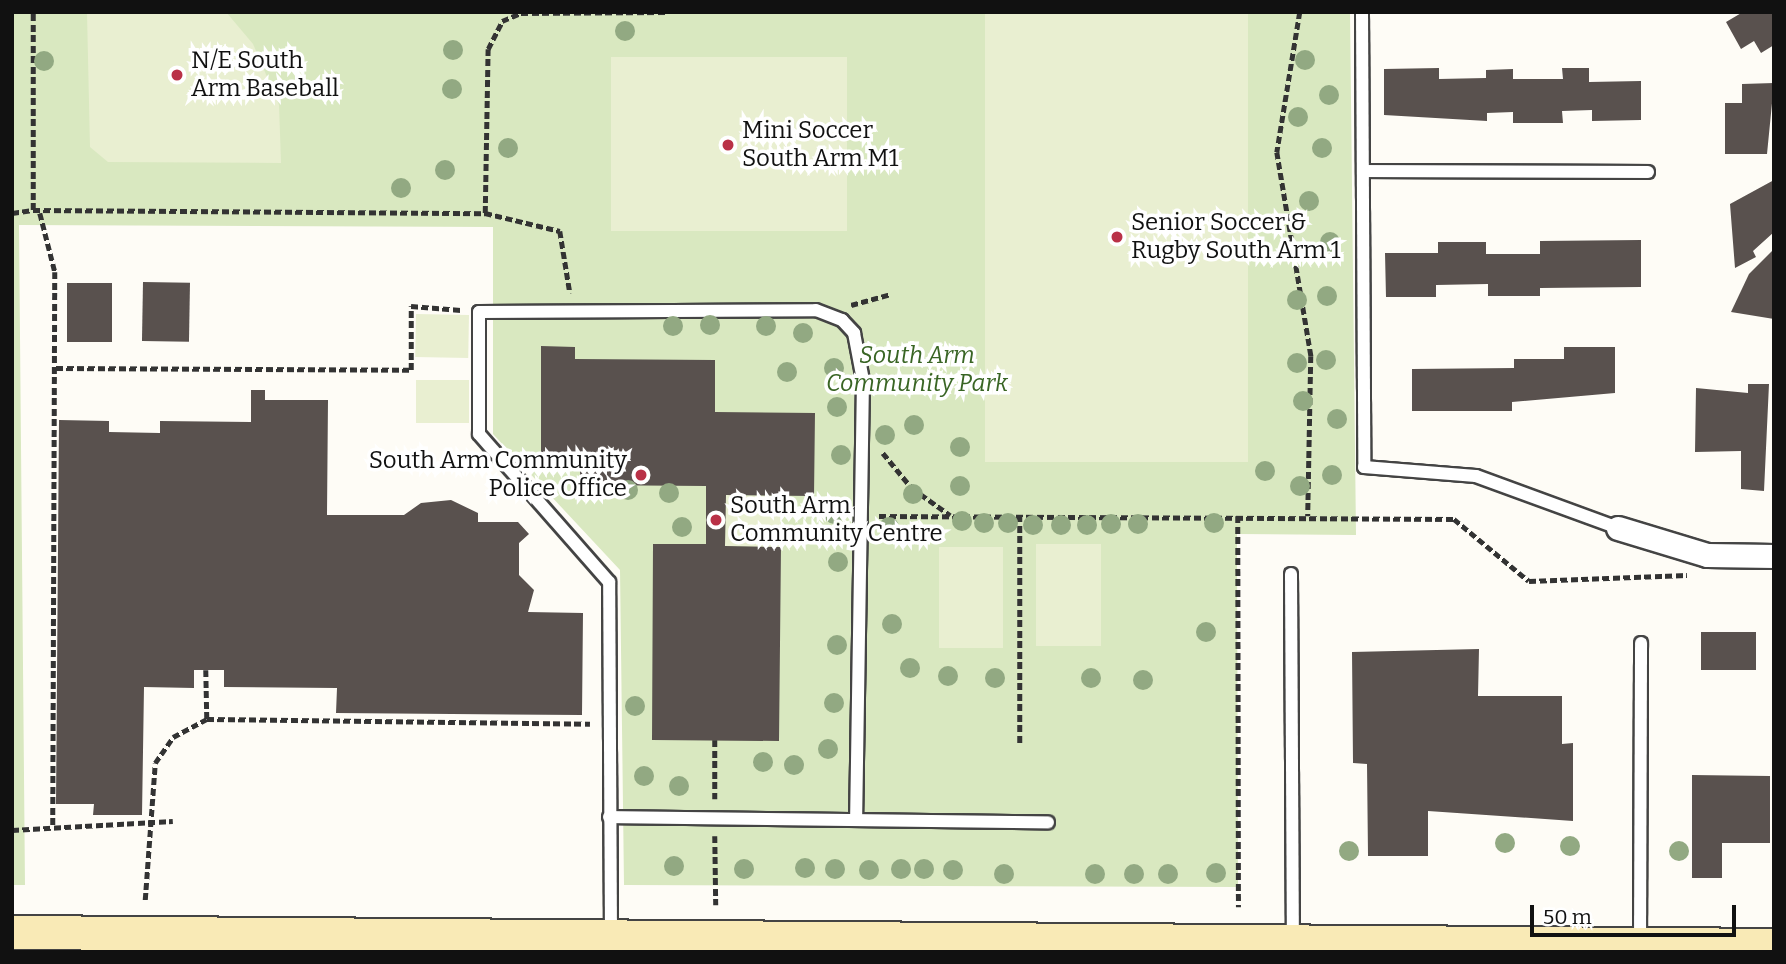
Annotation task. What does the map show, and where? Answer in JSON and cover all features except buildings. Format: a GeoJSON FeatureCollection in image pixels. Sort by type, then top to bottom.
{"type":"FeatureCollection","features":[{"type":"Feature","properties":{"kind":"street"},"geometry":{"type":"LineString","coordinates":[[1618,528],[1707,555],[1774,556]]}},
{"type":"Feature","properties":{"kind":"street"},"geometry":{"type":"LineString","coordinates":[[12,932],[363,944],[611,937],[1292,946],[1774,945]]}},
{"type":"Feature","properties":{"kind":"lane"},"geometry":{"type":"LineString","coordinates":[[1362,12],[1364,467],[1476,475],[1618,528]]}},
{"type":"Feature","properties":{"kind":"lane"},"geometry":{"type":"LineString","coordinates":[[1363,171],[1648,172]]}},
{"type":"Feature","properties":{"kind":"lane"},"geometry":{"type":"LineString","coordinates":[[611,937],[609,582],[479,434],[479,312],[816,310],[842,320],[859,344],[863,411],[856,820]]}},
{"type":"Feature","properties":{"kind":"lane"},"geometry":{"type":"LineString","coordinates":[[1291,574],[1292,946]]}},
{"type":"Feature","properties":{"kind":"lane"},"geometry":{"type":"LineString","coordinates":[[1640,944],[1641,643]]}},
{"type":"Feature","properties":{"kind":"lane"},"geometry":{"type":"LineString","coordinates":[[609,817],[1048,822]]}},
{"type":"Feature","properties":{"kind":"path"},"geometry":{"type":"LineString","coordinates":[[33,12],[33,210]]}},
{"type":"Feature","properties":{"kind":"path"},"geometry":{"type":"LineString","coordinates":[[485,214],[488,50],[502,21],[521,13],[668,12]]}},
{"type":"Feature","properties":{"kind":"path"},"geometry":{"type":"LineString","coordinates":[[1300,12],[1277,152],[1311,356],[1308,516]]}},
{"type":"Feature","properties":{"kind":"path"},"geometry":{"type":"LineString","coordinates":[[15,214],[33,210],[485,214],[560,231],[573,311]]}},
{"type":"Feature","properties":{"kind":"path"},"geometry":{"type":"LineString","coordinates":[[40,212],[55,272],[53,825]]}},
{"type":"Feature","properties":{"kind":"path"},"geometry":{"type":"LineString","coordinates":[[842,320],[856,300],[891,294]]}},
{"type":"Feature","properties":{"kind":"path"},"geometry":{"type":"LineString","coordinates":[[56,368],[411,370],[411,306],[479,312]]}},
{"type":"Feature","properties":{"kind":"path"},"geometry":{"type":"LineString","coordinates":[[863,411],[883,454],[905,480],[951,516]]}},
{"type":"Feature","properties":{"kind":"path"},"geometry":{"type":"LineString","coordinates":[[861,517],[1020,515],[1454,519],[1529,581],[1680,578],[1707,555]]}},
{"type":"Feature","properties":{"kind":"path"},"geometry":{"type":"LineString","coordinates":[[1020,515],[1020,743]]}},
{"type":"Feature","properties":{"kind":"path"},"geometry":{"type":"LineString","coordinates":[[1238,516],[1240,907]]}},
{"type":"Feature","properties":{"kind":"path"},"geometry":{"type":"LineString","coordinates":[[206,670],[207,719]]}},
{"type":"Feature","properties":{"kind":"path"},"geometry":{"type":"LineString","coordinates":[[145,900],[155,763],[173,737],[207,719],[608,725]]}},
{"type":"Feature","properties":{"kind":"path"},"geometry":{"type":"LineString","coordinates":[[12,830],[53,825],[173,821]]}},
{"type":"Feature","properties":{"kind":"green space","name":"South Arm Community Park"},"geometry":{"type":"Polygon","coordinates":[[[12,12],[1350,12],[1356,535],[1237,534],[1238,887],[624,885],[620,570],[493,434],[493,227],[19,225],[25,885],[12,885],[12,12]]]}},
{"type":"Feature","properties":{"kind":"green space","name":"N/E South Arm Baseball"},"geometry":{"type":"Polygon","coordinates":[[[87,12],[226,12],[253,44],[279,105],[281,163],[108,162],[90,147],[87,12]]]}},
{"type":"Feature","properties":{"kind":"green space","name":"Senior Soccer & Rugby South Arm 1"},"geometry":{"type":"Polygon","coordinates":[[[985,12],[1248,12],[1248,462],[985,462],[985,12]]]}},
{"type":"Feature","properties":{"kind":"green space","name":"Mini Soccer South Arm M1"},"geometry":{"type":"Polygon","coordinates":[[[611,57],[847,57],[847,231],[611,231],[611,57]]]}},
{"type":"Feature","properties":{"kind":"green space"},"geometry":{"type":"Polygon","coordinates":[[[416,314],[469,315],[468,358],[415,357],[416,314]]]}},
{"type":"Feature","properties":{"kind":"green space"},"geometry":{"type":"Polygon","coordinates":[[[416,380],[469,380],[469,423],[416,423],[416,380]]]}},
{"type":"Feature","properties":{"kind":"green space"},"geometry":{"type":"Polygon","coordinates":[[[726,495],[781,496],[780,547],[725,546],[726,495]]]}},
{"type":"Feature","properties":{"kind":"green space"},"geometry":{"type":"Polygon","coordinates":[[[1036,544],[1101,544],[1101,646],[1036,646],[1036,544]]]}},
{"type":"Feature","properties":{"kind":"green space"},"geometry":{"type":"Polygon","coordinates":[[[939,547],[1003,547],[1003,648],[939,648],[939,547]]]}},
{"type":"Feature","properties":{"kind":"place","name":"N/E South Arm Baseball"},"geometry":{"type":"Point","coordinates":[177,75]}},
{"type":"Feature","properties":{"kind":"place","name":"Mini Soccer South Arm M1"},"geometry":{"type":"Point","coordinates":[728,145]}},
{"type":"Feature","properties":{"kind":"place","name":"Senior Soccer & Rugby South Arm 1"},"geometry":{"type":"Point","coordinates":[1117,237]}},
{"type":"Feature","properties":{"kind":"place","name":"South Arm Community Police Office"},"geometry":{"type":"Point","coordinates":[641,475]}},
{"type":"Feature","properties":{"kind":"place","name":"South Arm Community Centre"},"geometry":{"type":"Point","coordinates":[716,520]}}]}
